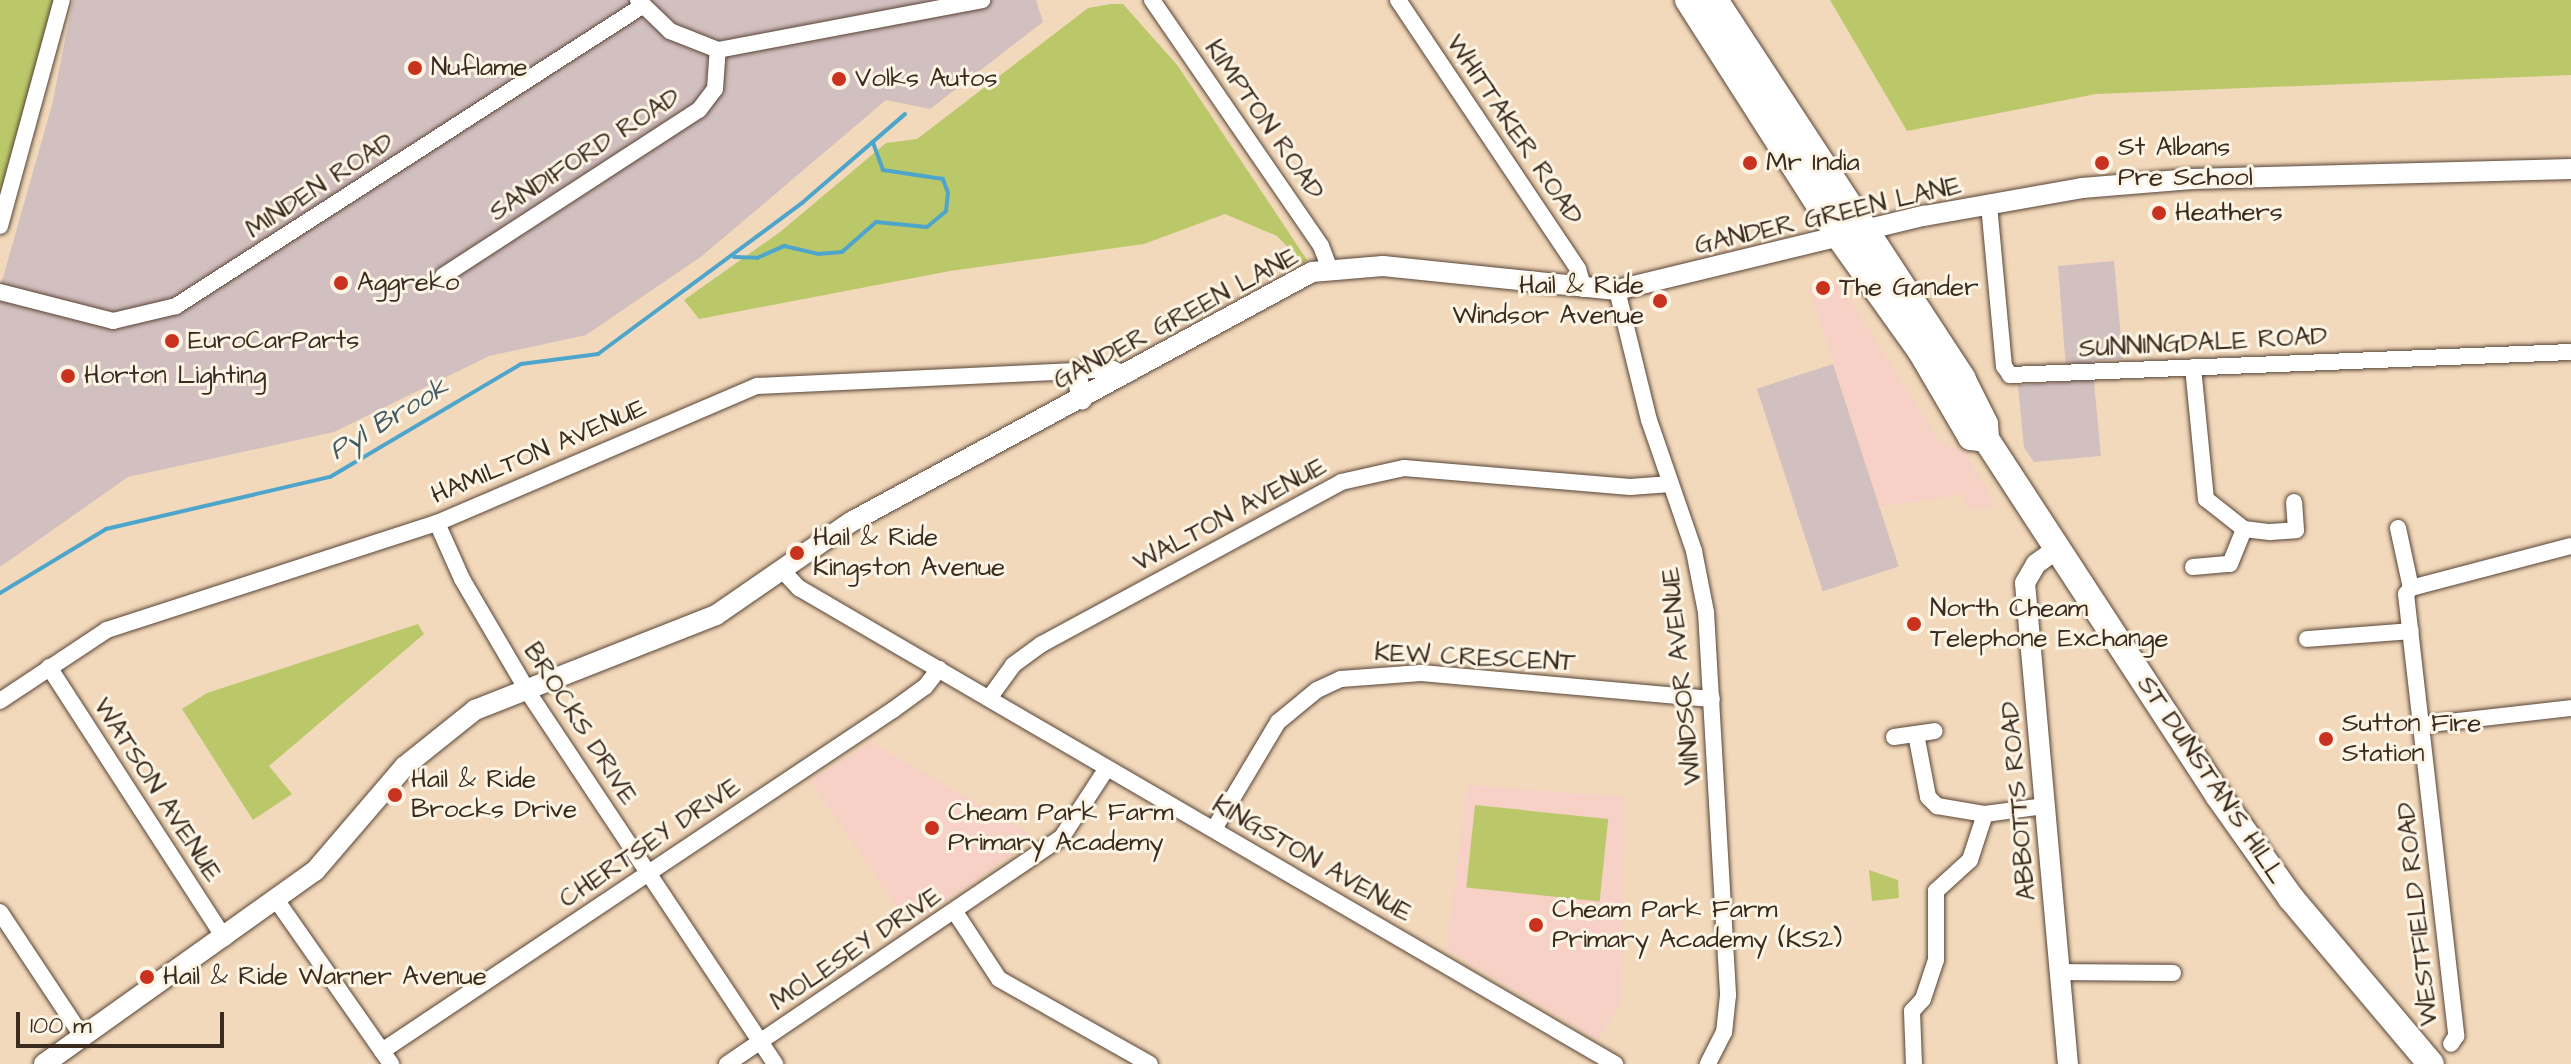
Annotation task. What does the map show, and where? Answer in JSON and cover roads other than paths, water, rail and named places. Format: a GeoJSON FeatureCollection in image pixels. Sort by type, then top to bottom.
{"type":"FeatureCollection","features":[{"type":"Feature","properties":{"kind":"highway"},"geometry":{"type":"LineString","coordinates":[[1688,0],[1851,235]]}},
{"type":"Feature","properties":{"kind":"highway"},"geometry":{"type":"LineString","coordinates":[[1715,0],[1851,235]]}},
{"type":"Feature","properties":{"kind":"highway","name":"ST DUNSTAN'S HILL"},"geometry":{"type":"LineString","coordinates":[[1851,235],[1873,242],[1962,378],[1985,424],[1986,439],[2291,898],[2431,1064]]}},
{"type":"Feature","properties":{"kind":"street"},"geometry":{"type":"LineString","coordinates":[[0,226],[62,0]]}},
{"type":"Feature","properties":{"kind":"street"},"geometry":{"type":"LineString","coordinates":[[640,3],[685,40],[718,50],[950,3],[982,0]]}},
{"type":"Feature","properties":{"kind":"street","name":"KIMPTON ROAD"},"geometry":{"type":"LineString","coordinates":[[1152,0],[1321,246],[1330,269]]}},
{"type":"Feature","properties":{"kind":"street","name":"WHITTAKER ROAD"},"geometry":{"type":"LineString","coordinates":[[1398,0],[1578,269],[1584,289]]}},
{"type":"Feature","properties":{"kind":"street","name":"MINDEN ROAD"},"geometry":{"type":"LineString","coordinates":[[0,292],[113,321],[176,306],[640,3]]}},
{"type":"Feature","properties":{"kind":"street","name":"SANDIFORD ROAD"},"geometry":{"type":"LineString","coordinates":[[443,276],[699,110],[715,89],[718,50]]}},
{"type":"Feature","properties":{"kind":"street","name":"GANDER GREEN LANE"},"geometry":{"type":"LineString","coordinates":[[44,1064],[277,901],[333,854],[425,747],[475,710],[525,686],[716,615],[851,522],[1127,375],[1282,287],[1330,269],[1383,266],[1617,290],[1851,235],[2082,188],[2192,179],[2571,169]]}},
{"type":"Feature","properties":{"kind":"street","name":"SUNNINGDALE ROAD"},"geometry":{"type":"LineString","coordinates":[[1989,205],[2004,366],[2010,375],[2571,352]]}},
{"type":"Feature","properties":{"kind":"street","name":"WINDSOR AVENUE"},"geometry":{"type":"LineString","coordinates":[[1617,290],[1645,408],[1702,579],[1712,699],[1728,995],[1724,1032],[1708,1064]]}},
{"type":"Feature","properties":{"kind":"street"},"geometry":{"type":"LineString","coordinates":[[2193,367],[2203,492],[2244,529],[2296,530],[2294,502]]}},
{"type":"Feature","properties":{"kind":"street","name":"HAMILTON AVENUE"},"geometry":{"type":"LineString","coordinates":[[0,701],[107,630],[437,523],[757,386],[1113,369],[1127,375]]}},
{"type":"Feature","properties":{"kind":"street"},"geometry":{"type":"LineString","coordinates":[[1076,371],[1082,399]]}},
{"type":"Feature","properties":{"kind":"street","name":"WALTON AVENUE"},"geometry":{"type":"LineString","coordinates":[[990,697],[1013,665],[1042,644],[1341,482],[1404,468],[1630,487],[1671,484]]}},
{"type":"Feature","properties":{"kind":"street","name":"BROCKS DRIVE"},"geometry":{"type":"LineString","coordinates":[[437,523],[462,579],[525,686],[775,1064]]}},
{"type":"Feature","properties":{"kind":"street","name":"WESTFIELD ROAD"},"geometry":{"type":"LineString","coordinates":[[2398,528],[2411,588],[2406,594],[2456,1036],[2451,1044]]}},
{"type":"Feature","properties":{"kind":"street"},"geometry":{"type":"LineString","coordinates":[[2193,567],[2230,564],[2244,529]]}},
{"type":"Feature","properties":{"kind":"street"},"geometry":{"type":"LineString","coordinates":[[2411,588],[2571,546]]}},
{"type":"Feature","properties":{"kind":"street","name":"ABBOTTS ROAD"},"geometry":{"type":"LineString","coordinates":[[2058,548],[2029,570],[2025,583],[2068,1064]]}},
{"type":"Feature","properties":{"kind":"street","name":"KINGSTON AVENUE"},"geometry":{"type":"LineString","coordinates":[[782,570],[799,588],[1615,1064]]}},
{"type":"Feature","properties":{"kind":"street"},"geometry":{"type":"LineString","coordinates":[[2307,639],[2411,631]]}},
{"type":"Feature","properties":{"kind":"street","name":"WATSON AVENUE"},"geometry":{"type":"LineString","coordinates":[[49,667],[224,938]]}},
{"type":"Feature","properties":{"kind":"street","name":"CHERTSEY DRIVE"},"geometry":{"type":"LineString","coordinates":[[387,1058],[649,873],[893,710],[925,687],[939,669]]}},
{"type":"Feature","properties":{"kind":"street","name":"KEW CRESCENT"},"geometry":{"type":"LineString","coordinates":[[1214,829],[1278,722],[1317,690],[1341,679],[1421,673],[1712,699]]}},
{"type":"Feature","properties":{"kind":"street"},"geometry":{"type":"LineString","coordinates":[[2422,725],[2571,708]]}},
{"type":"Feature","properties":{"kind":"street"},"geometry":{"type":"LineString","coordinates":[[1894,737],[1935,731]]}},
{"type":"Feature","properties":{"kind":"street"},"geometry":{"type":"LineString","coordinates":[[1916,734],[1928,797],[1937,806],[1985,814],[2045,806]]}},
{"type":"Feature","properties":{"kind":"street","name":"MOLESEY DRIVE"},"geometry":{"type":"LineString","coordinates":[[727,1064],[1062,837],[1107,768]]}},
{"type":"Feature","properties":{"kind":"street"},"geometry":{"type":"LineString","coordinates":[[1914,1064],[1912,1011],[1923,999],[1936,960],[1936,891],[1970,860],[1985,814]]}},
{"type":"Feature","properties":{"kind":"street"},"geometry":{"type":"LineString","coordinates":[[277,901],[387,1058]]}},
{"type":"Feature","properties":{"kind":"street"},"geometry":{"type":"LineString","coordinates":[[0,912],[82,1036]]}},
{"type":"Feature","properties":{"kind":"street"},"geometry":{"type":"LineString","coordinates":[[955,912],[999,979],[1150,1064]]}},
{"type":"Feature","properties":{"kind":"street"},"geometry":{"type":"LineString","coordinates":[[2061,972],[2173,973]]}},
{"type":"Feature","properties":{"kind":"waterway","name":"Pyl Brook"},"geometry":{"type":"LineString","coordinates":[[0,593],[106,529],[330,477],[521,364],[598,354],[802,203],[905,114]]}},
{"type":"Feature","properties":{"kind":"waterway","name":"Pyl Brook"},"geometry":{"type":"LineString","coordinates":[[734,257],[757,258],[784,246],[818,254],[842,252],[876,222],[927,227],[946,211],[948,193],[943,179],[883,170],[873,142]]}},
{"type":"Feature","properties":{"kind":"place","name":"Nuflame"},"geometry":{"type":"Point","coordinates":[415,68]}},
{"type":"Feature","properties":{"kind":"place","name":"Volks Autos"},"geometry":{"type":"Point","coordinates":[839,79]}},
{"type":"Feature","properties":{"kind":"place","name":"Mr India"},"geometry":{"type":"Point","coordinates":[1750,163]}},
{"type":"Feature","properties":{"kind":"place","name":"St Albans Pre School"},"geometry":{"type":"Point","coordinates":[2102,163]}},
{"type":"Feature","properties":{"kind":"place","name":"Heathers"},"geometry":{"type":"Point","coordinates":[2159,213]}},
{"type":"Feature","properties":{"kind":"place","name":"Aggreko"},"geometry":{"type":"Point","coordinates":[341,283]}},
{"type":"Feature","properties":{"kind":"place","name":"The Gander"},"geometry":{"type":"Point","coordinates":[1823,288]}},
{"type":"Feature","properties":{"kind":"place","name":"Hail & Ride Windsor Avenue"},"geometry":{"type":"Point","coordinates":[1660,301]}},
{"type":"Feature","properties":{"kind":"place","name":"EuroCarParts"},"geometry":{"type":"Point","coordinates":[172,341]}},
{"type":"Feature","properties":{"kind":"place","name":"Horton Lighting"},"geometry":{"type":"Point","coordinates":[68,376]}},
{"type":"Feature","properties":{"kind":"place","name":"Hail & Ride Kingston Avenue"},"geometry":{"type":"Point","coordinates":[797,553]}},
{"type":"Feature","properties":{"kind":"place","name":"North Cheam Telephone Exchange"},"geometry":{"type":"Point","coordinates":[1914,624]}},
{"type":"Feature","properties":{"kind":"place","name":"Sutton Fire Station"},"geometry":{"type":"Point","coordinates":[2326,739]}},
{"type":"Feature","properties":{"kind":"place","name":"Hail & Ride Brocks Drive"},"geometry":{"type":"Point","coordinates":[395,795]}},
{"type":"Feature","properties":{"kind":"place","name":"Cheam Park Farm Primary Academy"},"geometry":{"type":"Point","coordinates":[932,828]}},
{"type":"Feature","properties":{"kind":"place","name":"Cheam Park Farm Primary Academy (KS2)"},"geometry":{"type":"Point","coordinates":[1536,925]}},
{"type":"Feature","properties":{"kind":"place","name":"Hail & Ride Warner Avenue"},"geometry":{"type":"Point","coordinates":[147,977]}}]}
